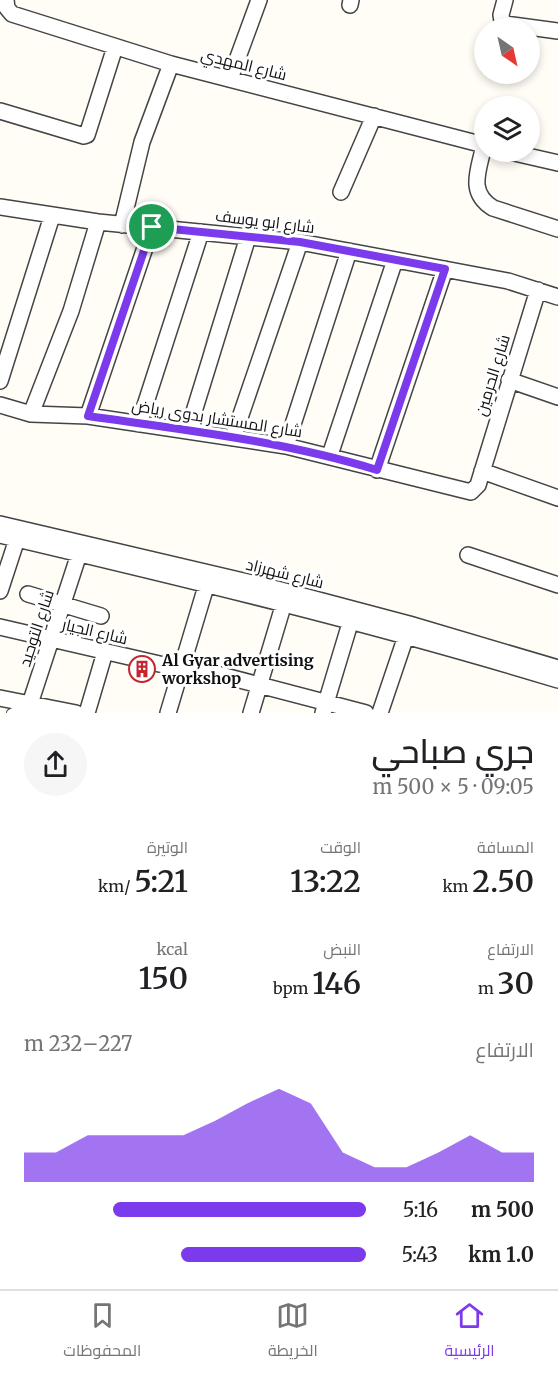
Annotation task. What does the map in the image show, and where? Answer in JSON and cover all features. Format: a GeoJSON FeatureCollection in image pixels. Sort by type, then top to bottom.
{"type":"FeatureCollection","features":[{"type":"Feature","properties":{"kind":"street","name":"شارع المهدي"},"geometry":{"type":"LineString","coordinates":[[6,0],[7,8],[12,14],[171,64],[474,142]]}},
{"type":"Feature","properties":{"kind":"street"},"geometry":{"type":"LineString","coordinates":[[230,79],[259,0]]}},
{"type":"Feature","properties":{"kind":"street"},"geometry":{"type":"LineString","coordinates":[[505,0],[501,15],[502,21],[506,24],[558,31]]}},
{"type":"Feature","properties":{"kind":"street"},"geometry":{"type":"LineString","coordinates":[[0,111],[87,135],[116,47]]}},
{"type":"Feature","properties":{"kind":"street"},"geometry":{"type":"LineString","coordinates":[[122,225],[142,142],[171,64]]}},
{"type":"Feature","properties":{"kind":"street"},"geometry":{"type":"LineString","coordinates":[[342,192],[374,116]]}},
{"type":"Feature","properties":{"kind":"street"},"geometry":{"type":"LineString","coordinates":[[540,159],[558,163]]}},
{"type":"Feature","properties":{"kind":"street"},"geometry":{"type":"LineString","coordinates":[[481,162],[476,185],[478,195],[484,203],[558,229]]}},
{"type":"Feature","properties":{"kind":"street","name":"شارع ابو يوسف"},"geometry":{"type":"LineString","coordinates":[[0,207],[122,225],[300,242],[508,281],[558,297]]}},
{"type":"Feature","properties":{"kind":"street"},"geometry":{"type":"LineString","coordinates":[[0,381],[52,216]]}},
{"type":"Feature","properties":{"kind":"street"},"geometry":{"type":"LineString","coordinates":[[31,414],[71,311],[98,222]]}},
{"type":"Feature","properties":{"kind":"street"},"geometry":{"type":"LineString","coordinates":[[88,416],[152,227]]}},
{"type":"Feature","properties":{"kind":"street"},"geometry":{"type":"LineString","coordinates":[[139,423],[201,232]]}},
{"type":"Feature","properties":{"kind":"street"},"geometry":{"type":"LineString","coordinates":[[188,431],[248,237]]}},
{"type":"Feature","properties":{"kind":"street"},"geometry":{"type":"LineString","coordinates":[[233,438],[300,242]]}},
{"type":"Feature","properties":{"kind":"street"},"geometry":{"type":"LineString","coordinates":[[286,446],[349,251]]}},
{"type":"Feature","properties":{"kind":"street"},"geometry":{"type":"LineString","coordinates":[[330,455],[395,260]]}},
{"type":"Feature","properties":{"kind":"street"},"geometry":{"type":"LineString","coordinates":[[377,470],[445,269]]}},
{"type":"Feature","properties":{"kind":"street","name":"شارع الحرمين"},"geometry":{"type":"LineString","coordinates":[[482,471],[537,290]]}},
{"type":"Feature","properties":{"kind":"street"},"geometry":{"type":"LineString","coordinates":[[509,380],[558,397]]}},
{"type":"Feature","properties":{"kind":"street","name":"شارع المستشار بدوى رياض"},"geometry":{"type":"LineString","coordinates":[[0,405],[31,414],[88,416],[286,446],[330,455],[377,470],[471,492],[476,489],[482,471]]}},
{"type":"Feature","properties":{"kind":"street"},"geometry":{"type":"LineString","coordinates":[[482,471],[558,498]]}},
{"type":"Feature","properties":{"kind":"street","name":"شارع شهرزاد"},"geometry":{"type":"LineString","coordinates":[[0,524],[278,598],[558,680]]}},
{"type":"Feature","properties":{"kind":"street","name":"شارع شهرزاد"},"geometry":{"type":"LineString","coordinates":[[0,535],[207,583],[409,624],[558,668]]}},
{"type":"Feature","properties":{"kind":"street"},"geometry":{"type":"LineString","coordinates":[[0,591],[17,539]]}},
{"type":"Feature","properties":{"kind":"street","name":"شارع التوحيد"},"geometry":{"type":"LineString","coordinates":[[28,708],[79,554]]}},
{"type":"Feature","properties":{"kind":"street"},"geometry":{"type":"LineString","coordinates":[[468,555],[558,585]]}},
{"type":"Feature","properties":{"kind":"street"},"geometry":{"type":"LineString","coordinates":[[168,713],[207,583]]}},
{"type":"Feature","properties":{"kind":"street"},"geometry":{"type":"LineString","coordinates":[[28,594],[101,616]]}},
{"type":"Feature","properties":{"kind":"street"},"geometry":{"type":"LineString","coordinates":[[250,713],[259,685],[278,598]]}},
{"type":"Feature","properties":{"kind":"street"},"geometry":{"type":"LineString","coordinates":[[325,708],[351,620]]}},
{"type":"Feature","properties":{"kind":"street","name":"شارع الجيار"},"geometry":{"type":"LineString","coordinates":[[0,627],[259,685],[325,708],[366,713]]}},
{"type":"Feature","properties":{"kind":"street"},"geometry":{"type":"LineString","coordinates":[[380,713],[406,636]]}},
{"type":"Feature","properties":{"kind":"street"},"geometry":{"type":"LineString","coordinates":[[87,713],[105,651]]}},
{"type":"Feature","properties":{"kind":"street"},"geometry":{"type":"LineString","coordinates":[[0,698],[28,708],[76,713]]}},
{"type":"Feature","properties":{"kind":"lane"},"geometry":{"type":"LineString","coordinates":[[11,713],[28,708]]}},
{"type":"Feature","properties":{"kind":"place","name":"Al Gyar advertising workshop"},"geometry":{"type":"Point","coordinates":[142,669]}},
{"type":"Feature","properties":{"kind":"route"},"geometry":{"type":"LineString","coordinates":[[152,227],[300,242],[445,269],[377,470],[330,455],[286,446],[88,416],[152,227]]}}]}
